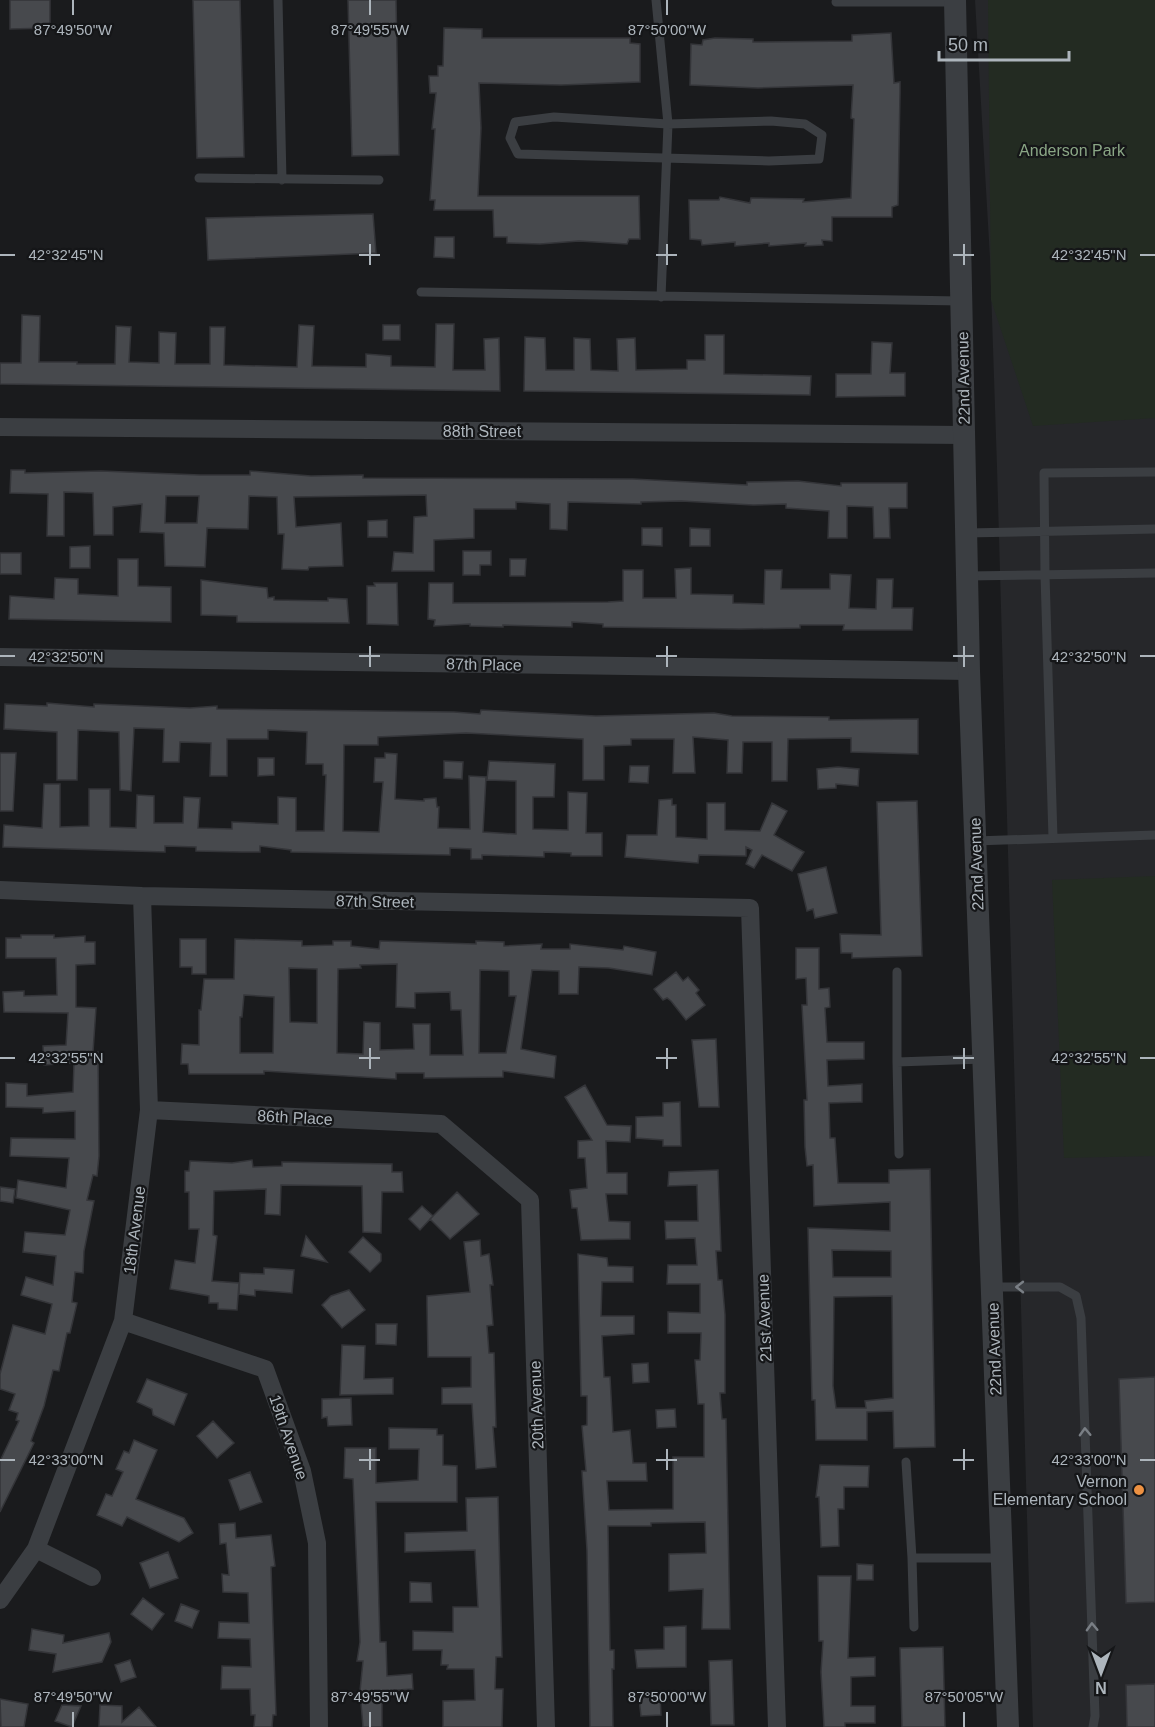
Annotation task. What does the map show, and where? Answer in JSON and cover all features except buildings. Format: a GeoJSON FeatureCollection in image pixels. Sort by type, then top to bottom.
{"type":"FeatureCollection","features":[{"type":"Feature","properties":{"kind":"street","name":"22nd Avenue"},"geometry":{"type":"LineString","coordinates":[[955,1],[969,671],[1008,1727]]}},
{"type":"Feature","properties":{"kind":"street","name":"88th Street"},"geometry":{"type":"LineString","coordinates":[[0,427],[964,435]]}},
{"type":"Feature","properties":{"kind":"street","name":"87th Place"},"geometry":{"type":"LineString","coordinates":[[0,657],[969,671]]}},
{"type":"Feature","properties":{"kind":"street","name":"87th Street"},"geometry":{"type":"LineString","coordinates":[[0,890],[142,896],[750,908]]}},
{"type":"Feature","properties":{"kind":"street","name":"18th Avenue"},"geometry":{"type":"LineString","coordinates":[[0,1600],[36,1549],[123,1321],[149,1110],[142,896]]}},
{"type":"Feature","properties":{"kind":"street","name":"21st Avenue"},"geometry":{"type":"LineString","coordinates":[[750,908],[777,1727]]}},
{"type":"Feature","properties":{"kind":"street","name":"86th Place"},"geometry":{"type":"LineString","coordinates":[[149,1110],[441,1124]]}},
{"type":"Feature","properties":{"kind":"street","name":"20th Avenue"},"geometry":{"type":"LineString","coordinates":[[441,1124],[530,1200],[546,1727]]}},
{"type":"Feature","properties":{"kind":"street","name":"19th Avenue"},"geometry":{"type":"LineString","coordinates":[[123,1321],[265,1369],[302,1471],[316,1544],[319,1727]]}},
{"type":"Feature","properties":{"kind":"street"},"geometry":{"type":"LineString","coordinates":[[36,1549],[92,1577]]}},
{"type":"Feature","properties":{"kind":"lane"},"geometry":{"type":"LineString","coordinates":[[278,0],[282,180]]}},
{"type":"Feature","properties":{"kind":"lane"},"geometry":{"type":"LineString","coordinates":[[656,0],[668,124],[661,297]]}},
{"type":"Feature","properties":{"kind":"lane"},"geometry":{"type":"LineString","coordinates":[[836,2],[955,1]]}},
{"type":"Feature","properties":{"kind":"lane"},"geometry":{"type":"LineString","coordinates":[[554,117],[668,124],[771,121],[805,124],[822,135],[819,159],[770,161],[666,157],[518,154],[510,138],[514,122],[554,117]]}},
{"type":"Feature","properties":{"kind":"lane"},"geometry":{"type":"LineString","coordinates":[[199,178],[379,180]]}},
{"type":"Feature","properties":{"kind":"lane"},"geometry":{"type":"LineString","coordinates":[[421,292],[961,301]]}},
{"type":"Feature","properties":{"kind":"lane"},"geometry":{"type":"LineString","coordinates":[[1053,838],[1044,473],[1155,471]]}},
{"type":"Feature","properties":{"kind":"lane"},"geometry":{"type":"LineString","coordinates":[[966,533],[1155,529]]}},
{"type":"Feature","properties":{"kind":"lane"},"geometry":{"type":"LineString","coordinates":[[967,576],[1155,573]]}},
{"type":"Feature","properties":{"kind":"lane"},"geometry":{"type":"LineString","coordinates":[[975,841],[1155,835]]}},
{"type":"Feature","properties":{"kind":"lane"},"geometry":{"type":"LineString","coordinates":[[897,972],[899,1154]]}},
{"type":"Feature","properties":{"kind":"lane"},"geometry":{"type":"LineString","coordinates":[[897,1062],[983,1059]]}},
{"type":"Feature","properties":{"kind":"lane"},"geometry":{"type":"LineString","coordinates":[[992,1287],[1060,1287],[1076,1296],[1081,1318],[1095,1705],[1093,1727]]}},
{"type":"Feature","properties":{"kind":"lane"},"geometry":{"type":"LineString","coordinates":[[906,1462],[915,1627]]}},
{"type":"Feature","properties":{"kind":"lane"},"geometry":{"type":"LineString","coordinates":[[912,1558],[1001,1558]]}},
{"type":"Feature","properties":{"kind":"shaded area"},"geometry":{"type":"Polygon","coordinates":[[[975,0],[1155,0],[1155,1727],[1033,1727],[990,258],[975,0]]]}},
{"type":"Feature","properties":{"kind":"green space","name":"Anderson Park"},"geometry":{"type":"Polygon","coordinates":[[[988,0],[1155,0],[1155,418],[1033,426],[991,300],[988,0]]]}},
{"type":"Feature","properties":{"kind":"green space"},"geometry":{"type":"Polygon","coordinates":[[[1155,876],[1155,1156],[1064,1158],[1052,880],[1155,876]]]}},
{"type":"Feature","properties":{"kind":"place","name":"Vernon Elementary School"},"geometry":{"type":"Point","coordinates":[1139,1490]}}]}
